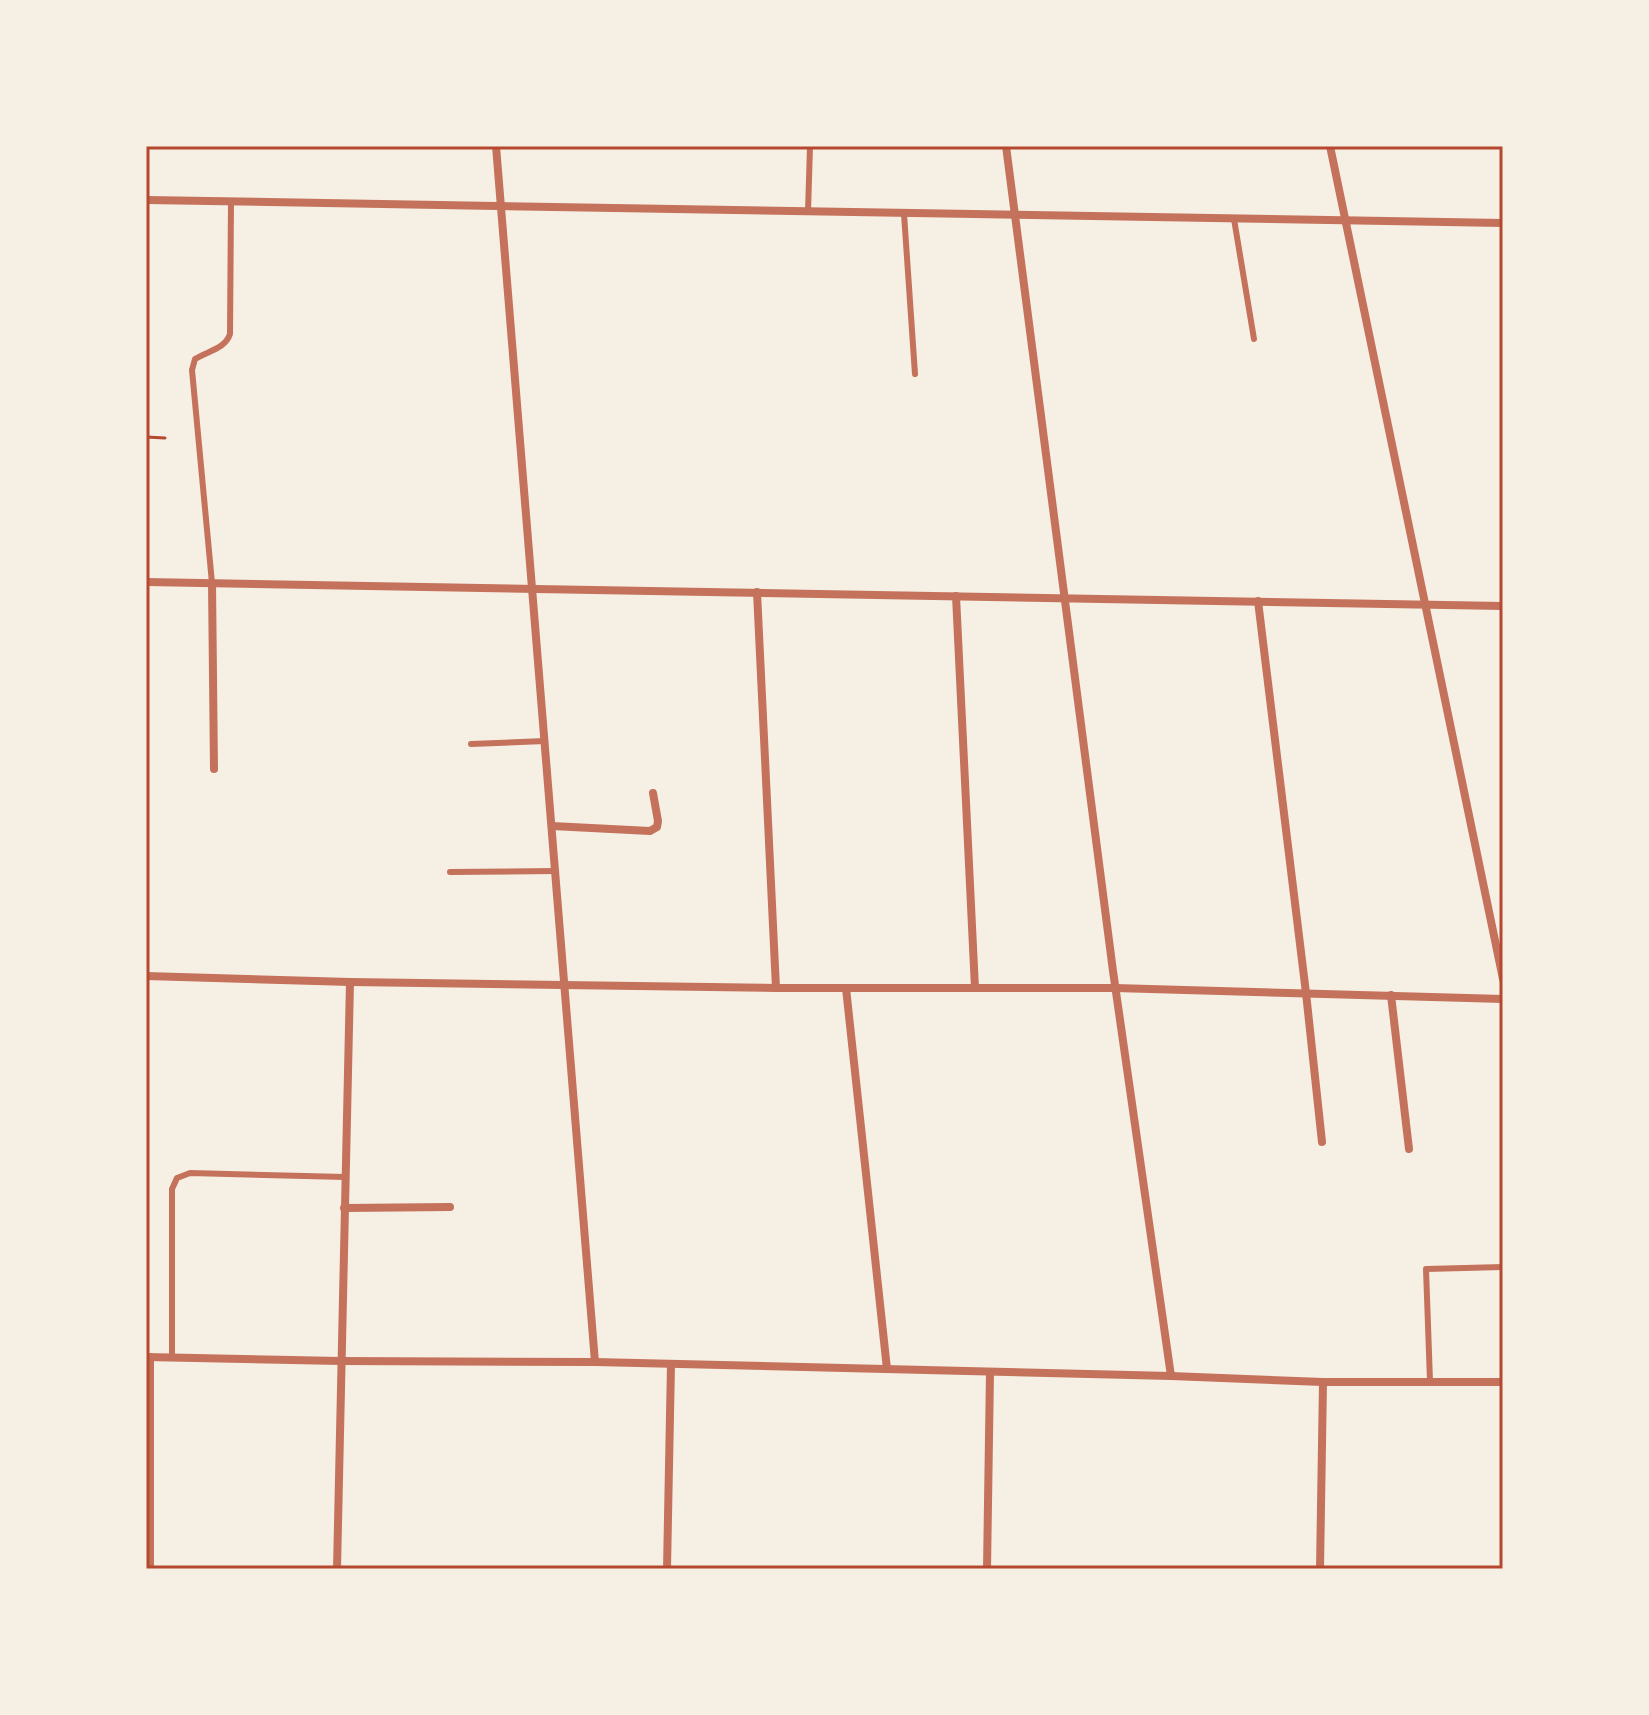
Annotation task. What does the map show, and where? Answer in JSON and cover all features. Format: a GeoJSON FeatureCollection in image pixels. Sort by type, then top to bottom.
{"type":"FeatureCollection","features":[{"type":"Feature","properties":{"kind":"street"},"geometry":{"type":"LineString","coordinates":[[496,146],[595,1362]]}},
{"type":"Feature","properties":{"kind":"street"},"geometry":{"type":"LineString","coordinates":[[1006,146],[1115,988],[1171,1376]]}},
{"type":"Feature","properties":{"kind":"street"},"geometry":{"type":"LineString","coordinates":[[1330,146],[1503,979]]}},
{"type":"Feature","properties":{"kind":"street"},"geometry":{"type":"LineString","coordinates":[[146,200],[1503,223]]}},
{"type":"Feature","properties":{"kind":"street"},"geometry":{"type":"LineString","coordinates":[[146,582],[1503,606]]}},
{"type":"Feature","properties":{"kind":"street"},"geometry":{"type":"LineString","coordinates":[[212,583],[214,769]]}},
{"type":"Feature","properties":{"kind":"street"},"geometry":{"type":"LineString","coordinates":[[757,592],[776,988]]}},
{"type":"Feature","properties":{"kind":"street"},"geometry":{"type":"LineString","coordinates":[[956,596],[975,988]]}},
{"type":"Feature","properties":{"kind":"street"},"geometry":{"type":"LineString","coordinates":[[1258,601],[1322,1142]]}},
{"type":"Feature","properties":{"kind":"street"},"geometry":{"type":"LineString","coordinates":[[552,826],[650,831],[657,827],[658,821],[653,793]]}},
{"type":"Feature","properties":{"kind":"street"},"geometry":{"type":"LineString","coordinates":[[146,976],[776,988],[1115,988],[1503,999]]}},
{"type":"Feature","properties":{"kind":"street"},"geometry":{"type":"LineString","coordinates":[[337,1569],[350,982]]}},
{"type":"Feature","properties":{"kind":"street"},"geometry":{"type":"LineString","coordinates":[[846,988],[887,1369]]}},
{"type":"Feature","properties":{"kind":"street"},"geometry":{"type":"LineString","coordinates":[[1391,995],[1409,1149]]}},
{"type":"Feature","properties":{"kind":"street"},"geometry":{"type":"LineString","coordinates":[[344,1208],[450,1207]]}},
{"type":"Feature","properties":{"kind":"street"},"geometry":{"type":"LineString","coordinates":[[150,1569],[148,1357],[595,1362],[1323,1382],[1503,1382]]}},
{"type":"Feature","properties":{"kind":"street"},"geometry":{"type":"LineString","coordinates":[[667,1569],[671,1364]]}},
{"type":"Feature","properties":{"kind":"street"},"geometry":{"type":"LineString","coordinates":[[987,1569],[990,1372]]}},
{"type":"Feature","properties":{"kind":"street"},"geometry":{"type":"LineString","coordinates":[[1320,1569],[1323,1382]]}},
{"type":"Feature","properties":{"kind":"lane"},"geometry":{"type":"LineString","coordinates":[[808,212],[810,146]]}},
{"type":"Feature","properties":{"kind":"lane"},"geometry":{"type":"LineString","coordinates":[[212,583],[192,370],[195,359],[228,339],[231,202]]}},
{"type":"Feature","properties":{"kind":"lane"},"geometry":{"type":"LineString","coordinates":[[904,214],[915,374]]}},
{"type":"Feature","properties":{"kind":"lane"},"geometry":{"type":"LineString","coordinates":[[1234,219],[1254,339]]}},
{"type":"Feature","properties":{"kind":"lane"},"geometry":{"type":"LineString","coordinates":[[471,744],[545,741]]}},
{"type":"Feature","properties":{"kind":"lane"},"geometry":{"type":"LineString","coordinates":[[450,872],[556,871]]}},
{"type":"Feature","properties":{"kind":"lane"},"geometry":{"type":"LineString","coordinates":[[172,1357],[172,1189],[177,1178],[190,1173],[345,1177]]}},
{"type":"Feature","properties":{"kind":"lane"},"geometry":{"type":"LineString","coordinates":[[1430,1381],[1426,1269],[1503,1267]]}},
{"type":"Feature","properties":{"kind":"path"},"geometry":{"type":"LineString","coordinates":[[146,437],[165,438]]}}]}
